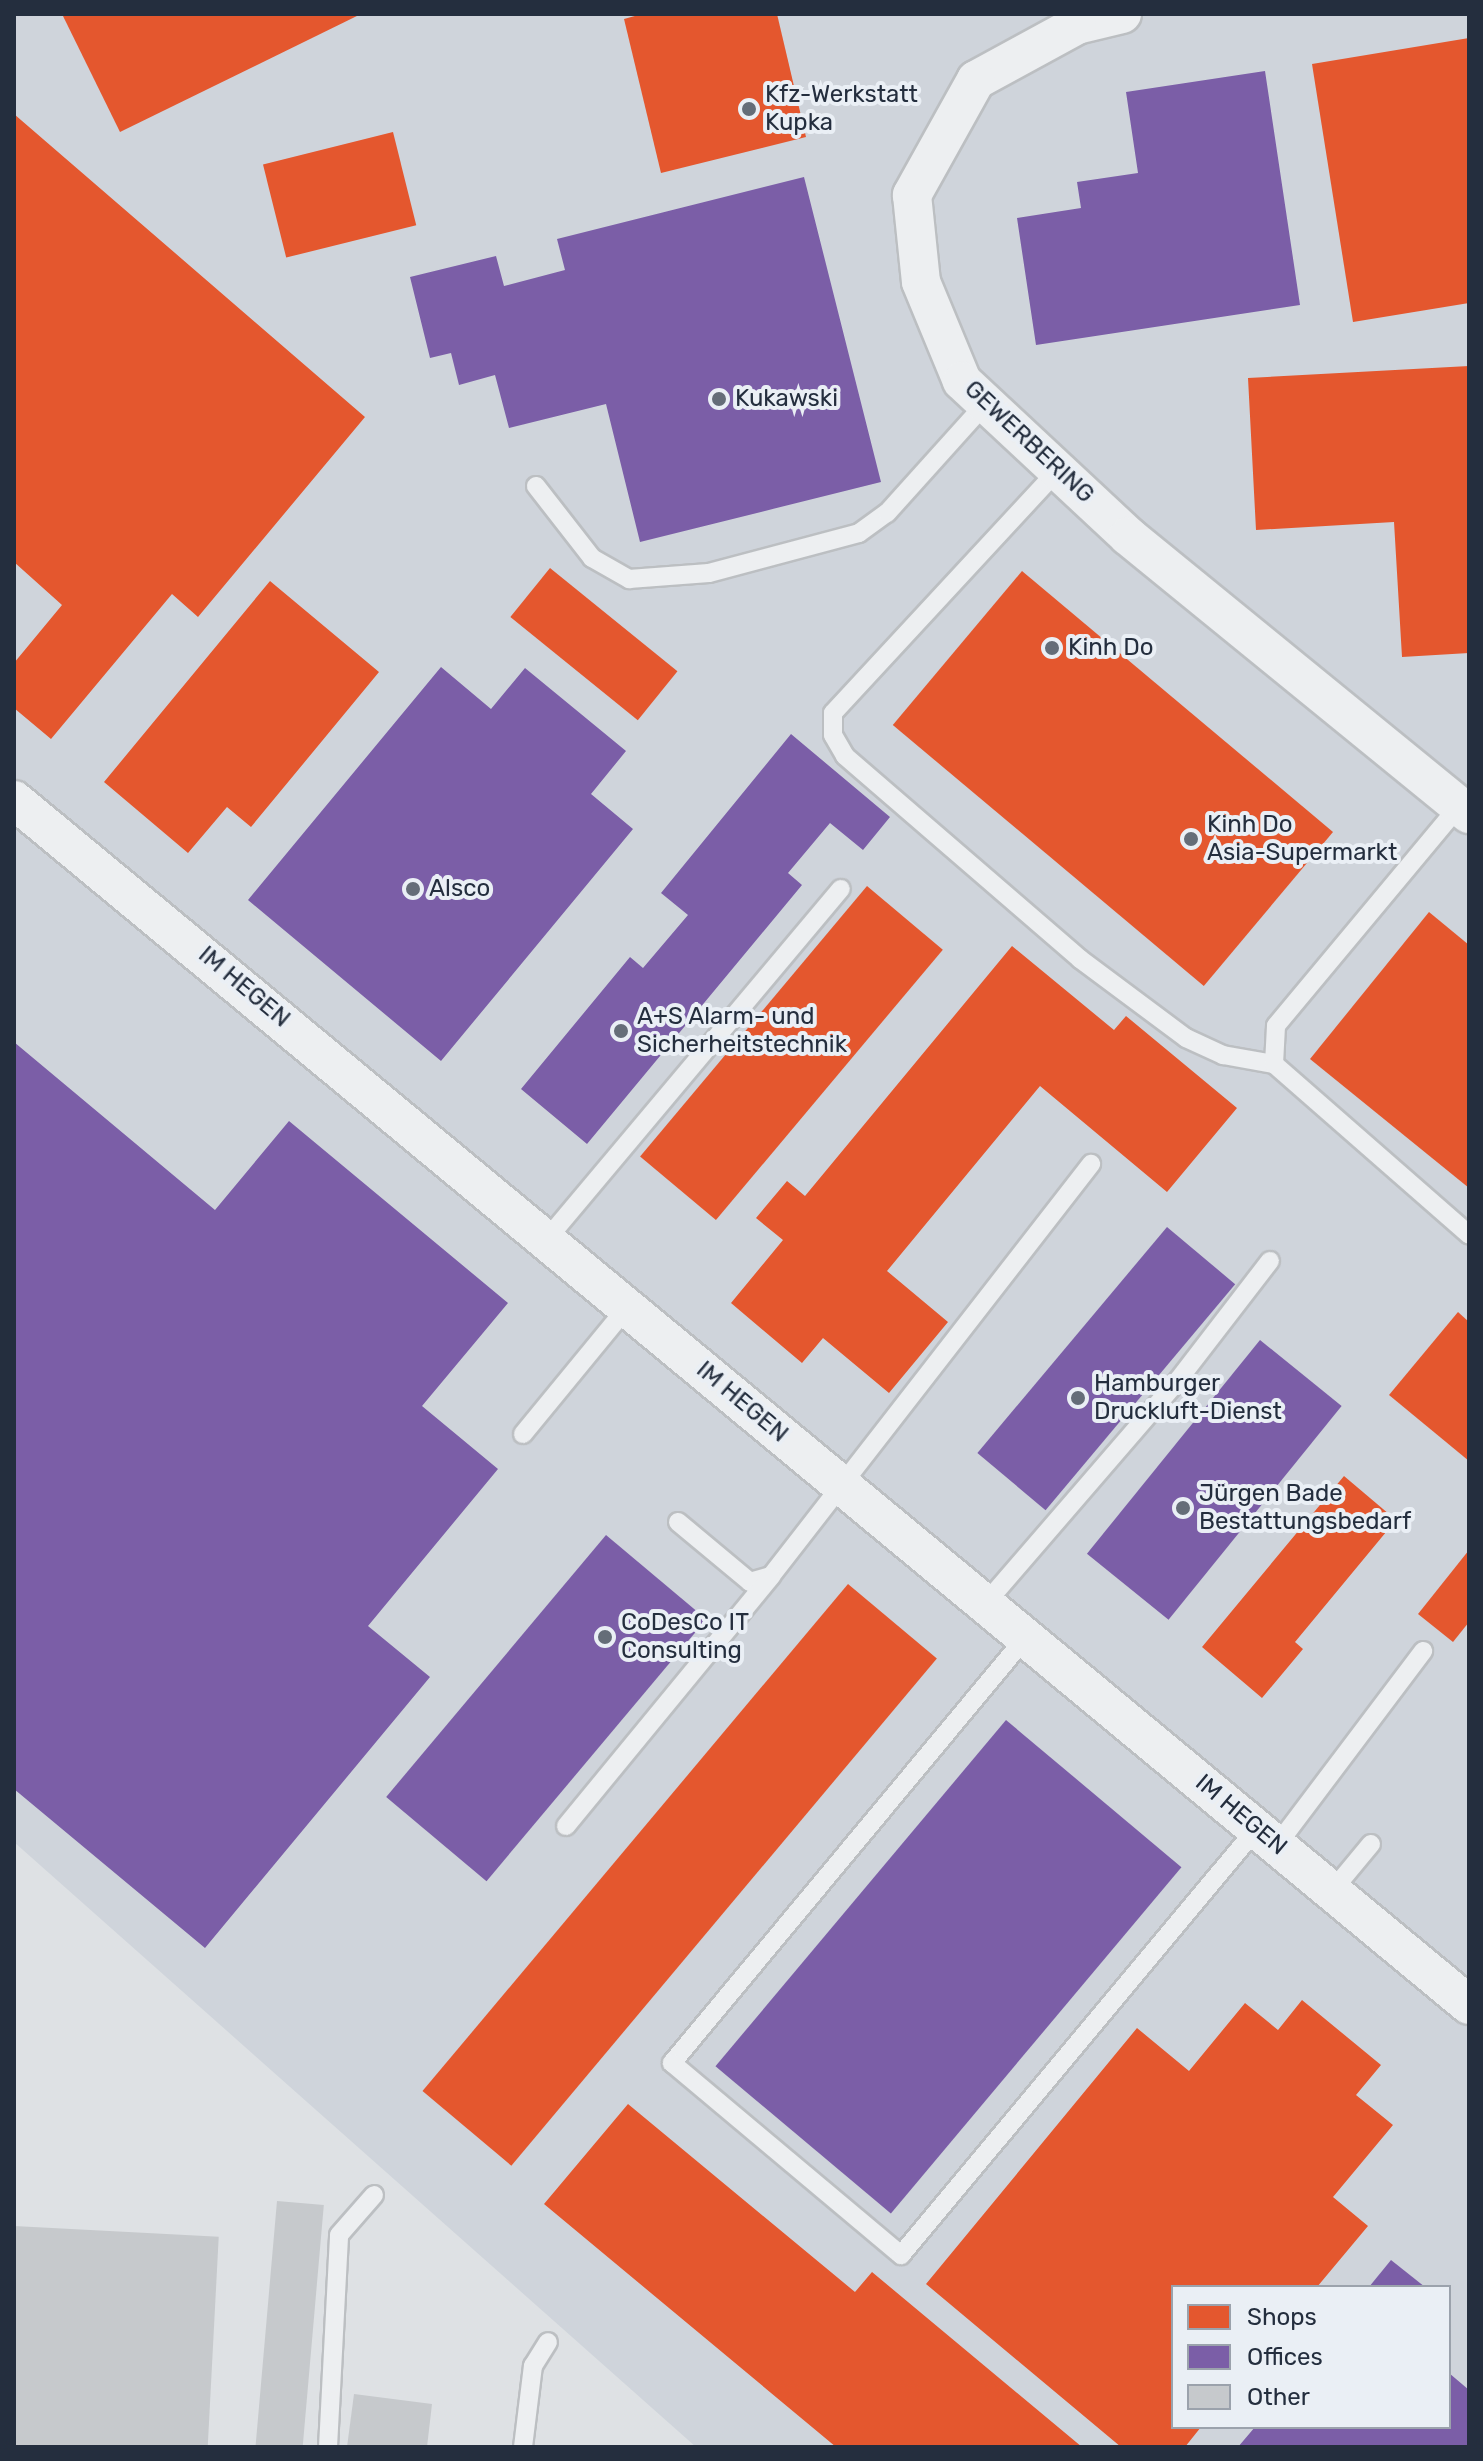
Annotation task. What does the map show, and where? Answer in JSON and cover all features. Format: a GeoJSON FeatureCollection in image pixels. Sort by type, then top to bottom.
{"type":"FeatureCollection","features":[{"type":"Feature","properties":{"kind":"street","name":"GEWERBERING"},"geometry":{"type":"LineString","coordinates":[[1122,14],[1077,25],[976,80],[912,195],[921,282],[962,381],[1128,536],[1464,810]]}},
{"type":"Feature","properties":{"kind":"street","name":"IM HEGEN"},"geometry":{"type":"LineString","coordinates":[[14,800],[1469,2005]]}},
{"type":"Feature","properties":{"kind":"lane"},"geometry":{"type":"LineString","coordinates":[[536,486],[592,558],[629,579],[709,573],[859,533],[887,513],[985,404]]}},
{"type":"Feature","properties":{"kind":"lane"},"geometry":{"type":"LineString","coordinates":[[1058,470],[833,713],[833,735],[845,756],[1080,959],[1175,1029],[1223,1055],[1274,1064],[1469,1235]]}},
{"type":"Feature","properties":{"kind":"lane"},"geometry":{"type":"LineString","coordinates":[[1274,1064],[1276,1026],[1464,810]]}},
{"type":"Feature","properties":{"kind":"lane"},"geometry":{"type":"LineString","coordinates":[[547,1239],[841,889]]}},
{"type":"Feature","properties":{"kind":"lane"},"geometry":{"type":"LineString","coordinates":[[566,1826],[843,1488],[1091,1164]]}},
{"type":"Feature","properties":{"kind":"lane"},"geometry":{"type":"LineString","coordinates":[[985,1604],[1179,1379],[1270,1261]]}},
{"type":"Feature","properties":{"kind":"lane"},"geometry":{"type":"LineString","coordinates":[[523,1434],[628,1306]]}},
{"type":"Feature","properties":{"kind":"lane"},"geometry":{"type":"LineString","coordinates":[[678,1522],[750,1582],[771,1576]]}},
{"type":"Feature","properties":{"kind":"lane"},"geometry":{"type":"LineString","coordinates":[[1026,1637],[672,2063],[901,2255],[1267,1837],[1423,1651]]}},
{"type":"Feature","properties":{"kind":"lane"},"geometry":{"type":"LineString","coordinates":[[1332,1891],[1371,1844]]}},
{"type":"Feature","properties":{"kind":"lane"},"geometry":{"type":"LineString","coordinates":[[328,2447],[339,2235],[374,2195]]}},
{"type":"Feature","properties":{"kind":"lane"},"geometry":{"type":"LineString","coordinates":[[523,2447],[533,2366],[548,2342]]}},
{"type":"Feature","properties":{"kind":"shaded area"},"geometry":{"type":"Polygon","coordinates":[[[14,14],[1469,14],[1469,2447],[696,2447],[14,1842],[14,14]]]}},
{"type":"Feature","properties":{"kind":"building: Shops"},"geometry":{"type":"Polygon","coordinates":[[[62,14],[361,14],[120,132],[62,14]]]}},
{"type":"Feature","properties":{"kind":"building: Shops"},"geometry":{"type":"Polygon","coordinates":[[[642,14],[777,14],[806,137],[661,173],[624,19],[642,14]]]}},
{"type":"Feature","properties":{"kind":"building: Shops"},"geometry":{"type":"Polygon","coordinates":[[[1469,38],[1469,303],[1353,322],[1312,64],[1469,38]]]}},
{"type":"Feature","properties":{"kind":"building: Shops"},"geometry":{"type":"Polygon","coordinates":[[[14,114],[365,417],[198,617],[172,594],[51,739],[14,708],[14,663],[62,605],[14,562],[14,114]]]}},
{"type":"Feature","properties":{"kind":"building: Shops"},"geometry":{"type":"Polygon","coordinates":[[[393,132],[416,225],[286,258],[263,164],[393,132]]]}},
{"type":"Feature","properties":{"kind":"building: Shops"},"geometry":{"type":"Polygon","coordinates":[[[1469,366],[1469,653],[1402,657],[1394,522],[1256,530],[1248,378],[1469,366]]]}},
{"type":"Feature","properties":{"kind":"building: Shops"},"geometry":{"type":"Polygon","coordinates":[[[550,568],[677,671],[638,720],[510,617],[550,568]]]}},
{"type":"Feature","properties":{"kind":"building: Shops"},"geometry":{"type":"Polygon","coordinates":[[[1022,571],[1333,832],[1204,986],[893,725],[1022,571]]]}},
{"type":"Feature","properties":{"kind":"building: Shops"},"geometry":{"type":"Polygon","coordinates":[[[270,581],[379,672],[251,827],[227,807],[188,853],[104,782],[270,581]]]}},
{"type":"Feature","properties":{"kind":"building: Shops"},"geometry":{"type":"Polygon","coordinates":[[[867,886],[943,950],[716,1220],[640,1156],[867,886]]]}},
{"type":"Feature","properties":{"kind":"building: Shops"},"geometry":{"type":"Polygon","coordinates":[[[1429,912],[1469,945],[1469,1188],[1310,1059],[1429,912]]]}},
{"type":"Feature","properties":{"kind":"building: Shops"},"geometry":{"type":"Polygon","coordinates":[[[1012,946],[1114,1030],[1126,1016],[1237,1108],[1167,1192],[1040,1086],[887,1271],[948,1322],[889,1393],[823,1338],[802,1363],[731,1303],[783,1240],[756,1218],[787,1181],[805,1196],[1012,946]]]}},
{"type":"Feature","properties":{"kind":"building: Shops"},"geometry":{"type":"Polygon","coordinates":[[[1458,1312],[1469,1322],[1469,1461],[1389,1395],[1458,1312]]]}},
{"type":"Feature","properties":{"kind":"building: Shops"},"geometry":{"type":"Polygon","coordinates":[[[1344,1476],[1396,1520],[1295,1642],[1303,1649],[1262,1698],[1202,1647],[1344,1476]]]}},
{"type":"Feature","properties":{"kind":"building: Shops"},"geometry":{"type":"Polygon","coordinates":[[[1469,1550],[1469,1622],[1453,1642],[1418,1614],[1469,1550]]]}},
{"type":"Feature","properties":{"kind":"building: Shops"},"geometry":{"type":"Polygon","coordinates":[[[848,1584],[937,1659],[511,2166],[422,2091],[848,1584]]]}},
{"type":"Feature","properties":{"kind":"building: Shops"},"geometry":{"type":"Polygon","coordinates":[[[1302,2000],[1381,2065],[1356,2095],[1393,2125],[1333,2197],[1368,2226],[1319,2285],[1171,2285],[1171,2429],[1199,2429],[1185,2447],[1121,2447],[926,2284],[1137,2028],[1189,2071],[1245,2003],[1278,2030],[1302,2000]]]}},
{"type":"Feature","properties":{"kind":"building: Shops"},"geometry":{"type":"Polygon","coordinates":[[[628,2104],[855,2292],[872,2272],[1082,2447],[836,2447],[544,2204],[628,2104]]]}},
{"type":"Feature","properties":{"kind":"building: Offices"},"geometry":{"type":"Polygon","coordinates":[[[1265,71],[1300,305],[1036,345],[1017,218],[1081,208],[1077,182],[1138,173],[1126,92],[1265,71]]]}},
{"type":"Feature","properties":{"kind":"building: Offices"},"geometry":{"type":"Polygon","coordinates":[[[804,177],[881,482],[640,542],[606,404],[509,428],[495,375],[459,385],[451,353],[430,358],[410,277],[496,256],[504,286],[565,270],[557,239],[804,177]]]}},
{"type":"Feature","properties":{"kind":"building: Offices"},"geometry":{"type":"Polygon","coordinates":[[[441,667],[491,709],[525,668],[626,751],[591,794],[633,829],[441,1061],[248,900],[441,667]]]}},
{"type":"Feature","properties":{"kind":"building: Offices"},"geometry":{"type":"Polygon","coordinates":[[[791,734],[890,817],[863,850],[830,823],[788,873],[802,885],[587,1144],[521,1089],[630,957],[643,968],[688,915],[661,893],[791,734]]]}},
{"type":"Feature","properties":{"kind":"building: Offices"},"geometry":{"type":"Polygon","coordinates":[[[14,1042],[215,1210],[289,1121],[508,1303],[422,1406],[498,1469],[368,1626],[430,1677],[205,1948],[14,1789],[14,1042]]]}},
{"type":"Feature","properties":{"kind":"building: Offices"},"geometry":{"type":"Polygon","coordinates":[[[1167,1227],[1235,1284],[1046,1510],[977,1453],[1167,1227]]]}},
{"type":"Feature","properties":{"kind":"building: Offices"},"geometry":{"type":"Polygon","coordinates":[[[1260,1340],[1342,1406],[1169,1620],[1087,1554],[1260,1340]]]}},
{"type":"Feature","properties":{"kind":"building: Offices"},"geometry":{"type":"Polygon","coordinates":[[[606,1535],[706,1619],[487,1881],[386,1797],[606,1535]]]}},
{"type":"Feature","properties":{"kind":"building: Offices"},"geometry":{"type":"Polygon","coordinates":[[[1006,1720],[1181,1867],[891,2213],[715,2066],[1006,1720]]]}},
{"type":"Feature","properties":{"kind":"building: Offices"},"geometry":{"type":"Polygon","coordinates":[[[1391,2260],[1422,2285],[1371,2285],[1391,2260]]]}},
{"type":"Feature","properties":{"kind":"building: Offices"},"geometry":{"type":"Polygon","coordinates":[[[1451,2375],[1469,2390],[1469,2447],[1238,2447],[1253,2429],[1451,2429],[1451,2375]]]}},
{"type":"Feature","properties":{"kind":"building: Other"},"geometry":{"type":"Polygon","coordinates":[[[277,2201],[324,2205],[303,2447],[255,2447],[277,2201]]]}},
{"type":"Feature","properties":{"kind":"building: Other"},"geometry":{"type":"Polygon","coordinates":[[[14,2226],[219,2237],[208,2447],[14,2447],[14,2226]]]}},
{"type":"Feature","properties":{"kind":"building: Other"},"geometry":{"type":"Polygon","coordinates":[[[354,2394],[432,2404],[427,2447],[347,2447],[354,2394]]]}},
{"type":"Feature","properties":{"kind":"place","name":"Kfz-Werkstatt Kupka"},"geometry":{"type":"Point","coordinates":[749,109]}},
{"type":"Feature","properties":{"kind":"place","name":"Kukawski"},"geometry":{"type":"Point","coordinates":[719,399]}},
{"type":"Feature","properties":{"kind":"place","name":"Kinh Do"},"geometry":{"type":"Point","coordinates":[1052,648]}},
{"type":"Feature","properties":{"kind":"place","name":"Kinh Do Asia-Supermarkt"},"geometry":{"type":"Point","coordinates":[1191,839]}},
{"type":"Feature","properties":{"kind":"place","name":"Alsco"},"geometry":{"type":"Point","coordinates":[413,889]}},
{"type":"Feature","properties":{"kind":"place","name":"A+S Alarm- und Sicherheitstechnik"},"geometry":{"type":"Point","coordinates":[621,1031]}},
{"type":"Feature","properties":{"kind":"place","name":"Hamburger Druckluft-Dienst"},"geometry":{"type":"Point","coordinates":[1078,1398]}},
{"type":"Feature","properties":{"kind":"place","name":"Jürgen Bade Bestattungsbedarf"},"geometry":{"type":"Point","coordinates":[1183,1508]}},
{"type":"Feature","properties":{"kind":"place","name":"CoDesCo IT Consulting"},"geometry":{"type":"Point","coordinates":[605,1637]}}]}
